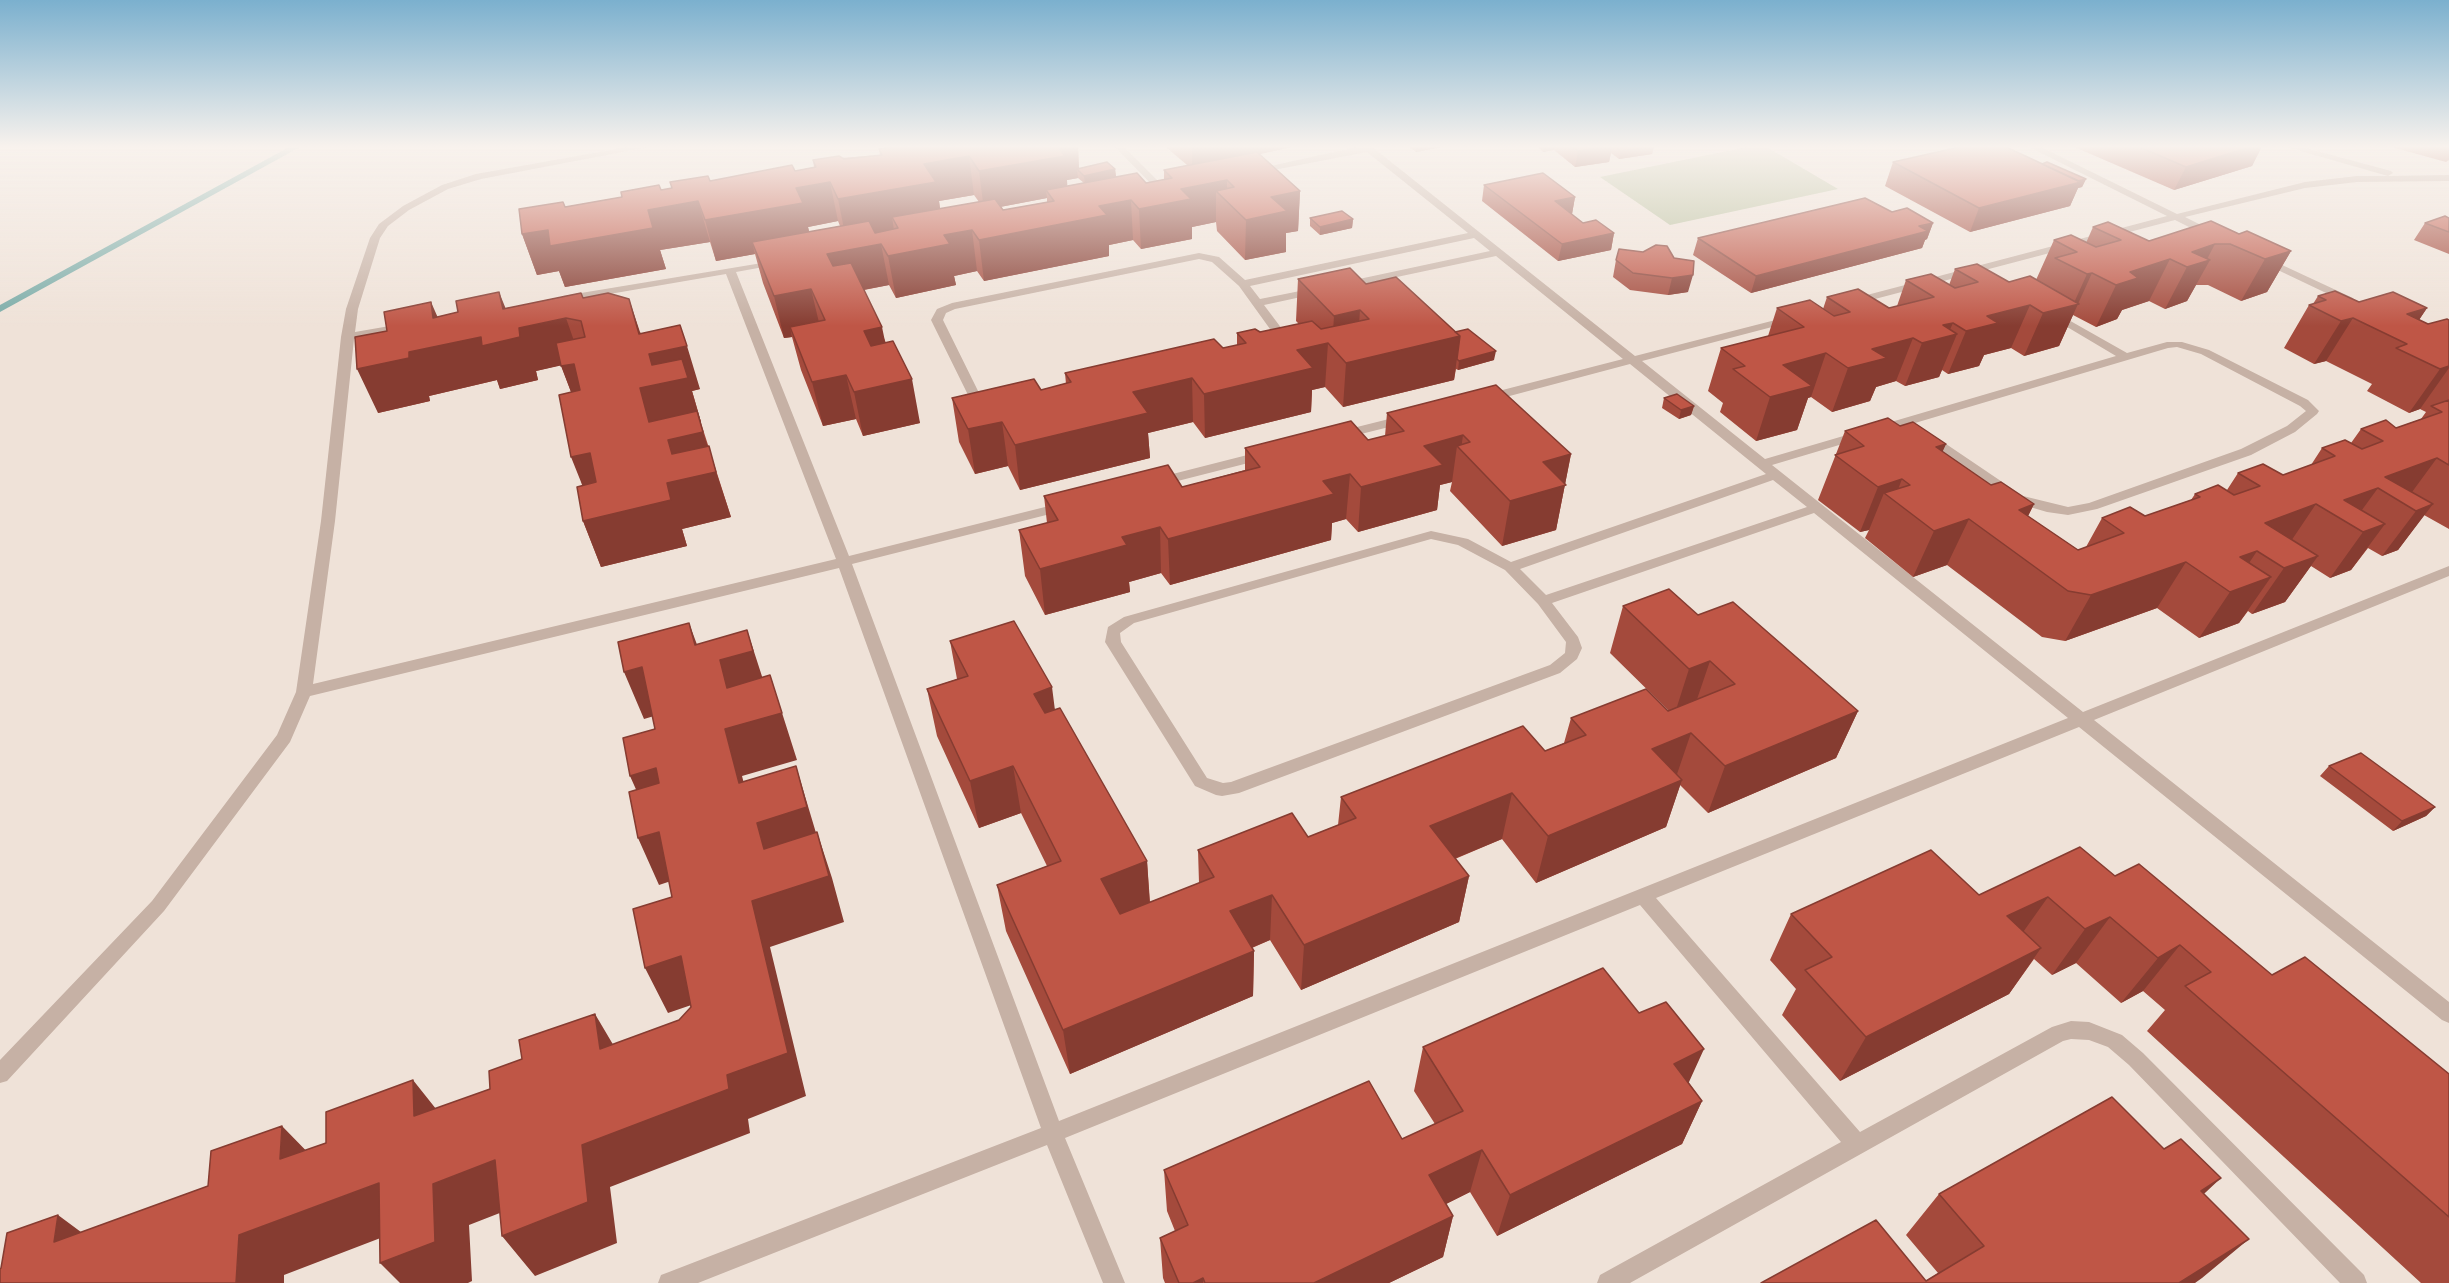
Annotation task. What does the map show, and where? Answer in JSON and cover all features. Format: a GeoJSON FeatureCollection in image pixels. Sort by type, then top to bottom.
{"type":"FeatureCollection","features":[{"type":"Feature","properties":{"kind":"street"},"geometry":{"type":"LineString","coordinates":[[0,1074],[158,906],[284,738],[304,692],[328,521],[347,337],[352,309],[375,238],[384,224],[410,206]]}},
{"type":"Feature","properties":{"kind":"street"},"geometry":{"type":"LineString","coordinates":[[1439,206],[2449,1014]]}},
{"type":"Feature","properties":{"kind":"street"},"geometry":{"type":"LineString","coordinates":[[2152,206],[2227,242]]}},
{"type":"Feature","properties":{"kind":"street"},"geometry":{"type":"LineString","coordinates":[[1840,306],[1982,272],[2222,206]]}},
{"type":"Feature","properties":{"kind":"street"},"geometry":{"type":"LineString","coordinates":[[1243,284],[1475,235]]}},
{"type":"Feature","properties":{"kind":"street"},"geometry":{"type":"LineString","coordinates":[[1257,303],[1497,253]]}},
{"type":"Feature","properties":{"kind":"street"},"geometry":{"type":"LineString","coordinates":[[1199,256],[1215,259],[1243,284],[1257,303],[1276,330],[1276,334],[1271,339],[1261,344],[997,405],[988,405],[976,399],[937,320],[941,311],[951,306],[1199,256]]}},
{"type":"Feature","properties":{"kind":"street"},"geometry":{"type":"LineString","coordinates":[[2259,257],[2365,307]]}},
{"type":"Feature","properties":{"kind":"street"},"geometry":{"type":"LineString","coordinates":[[556,300],[788,259]]}},
{"type":"Feature","properties":{"kind":"street"},"geometry":{"type":"LineString","coordinates":[[730,270],[844,562],[1053,1133],[1114,1283]]}},
{"type":"Feature","properties":{"kind":"street"},"geometry":{"type":"LineString","coordinates":[[2037,304],[2127,357]]}},
{"type":"Feature","properties":{"kind":"street"},"geometry":{"type":"LineString","coordinates":[[1471,402],[1805,315]]}},
{"type":"Feature","properties":{"kind":"street"},"geometry":{"type":"LineString","coordinates":[[347,337],[417,325]]}},
{"type":"Feature","properties":{"kind":"street"},"geometry":{"type":"LineString","coordinates":[[1762,464],[2167,345],[2190,346],[2304,403],[2313,411],[2291,429],[2246,452],[2092,506],[2068,511],[2047,508],[2018,499],[1905,422]]}},
{"type":"Feature","properties":{"kind":"street"},"geometry":{"type":"LineString","coordinates":[[1332,438],[1413,417]]}},
{"type":"Feature","properties":{"kind":"street"},"geometry":{"type":"LineString","coordinates":[[1146,485],[1274,452]]}},
{"type":"Feature","properties":{"kind":"street"},"geometry":{"type":"LineString","coordinates":[[1510,567],[1776,475]]}},
{"type":"Feature","properties":{"kind":"street"},"geometry":{"type":"LineString","coordinates":[[304,692],[844,562],[1076,503]]}},
{"type":"Feature","properties":{"kind":"street"},"geometry":{"type":"LineString","coordinates":[[1543,601],[1817,508]]}},
{"type":"Feature","properties":{"kind":"street"},"geometry":{"type":"LineString","coordinates":[[1420,537],[1447,537],[1463,542],[1510,567],[1543,601],[1573,641],[1574,648],[1567,661],[1555,669],[1222,790],[1201,782],[1111,636],[1119,625],[1129,620],[1420,537]]}},
{"type":"Feature","properties":{"kind":"street"},"geometry":{"type":"LineString","coordinates":[[669,1283],[1053,1133],[2449,571]]}},
{"type":"Feature","properties":{"kind":"street"},"geometry":{"type":"LineString","coordinates":[[1642,895],[1857,1145]]}},
{"type":"Feature","properties":{"kind":"street"},"geometry":{"type":"LineString","coordinates":[[1608,1283],[2059,1033],[2089,1031],[2115,1041],[2136,1059],[2356,1283]]}},
{"type":"Feature","properties":{"kind":"green space"},"geometry":{"type":"Polygon","coordinates":[[[1642,206],[1759,206],[1670,225],[1642,206]]]}},
{"type":"Feature","properties":{"kind":"building"},"geometry":{"type":"Polygon","coordinates":[[[539,206],[671,206],[648,210],[653,228],[550,246],[548,230],[522,234],[519,209],[539,206]]]}},
{"type":"Feature","properties":{"kind":"building"},"geometry":{"type":"Polygon","coordinates":[[[700,206],[786,206],[705,220],[700,206]]]}},
{"type":"Feature","properties":{"kind":"building"},"geometry":{"type":"Polygon","coordinates":[[[956,206],[1000,206],[1003,210],[1026,206],[1100,206],[1107,215],[979,240],[972,230],[944,235],[950,244],[888,256],[881,244],[827,254],[833,266],[851,263],[882,327],[864,331],[871,346],[893,341],[912,379],[854,392],[846,375],[812,382],[790,327],[825,320],[811,289],[774,296],[752,242],[869,221],[875,233],[898,228],[892,217],[956,206]]]}},
{"type":"Feature","properties":{"kind":"building"},"geometry":{"type":"Polygon","coordinates":[[[1136,206],[1155,206],[1139,209],[1136,206]]]}},
{"type":"Feature","properties":{"kind":"building"},"geometry":{"type":"Polygon","coordinates":[[[1231,206],[1281,206],[1287,211],[1246,220],[1231,206]]]}},
{"type":"Feature","properties":{"kind":"building"},"geometry":{"type":"Polygon","coordinates":[[[1512,206],[1561,206],[1583,223],[1596,220],[1614,233],[1562,244],[1512,206]]]}},
{"type":"Feature","properties":{"kind":"building"},"geometry":{"type":"Polygon","coordinates":[[[1832,206],[1880,206],[1892,212],[1907,208],[1933,223],[1919,226],[1928,231],[1756,276],[1698,238],[1832,206]]]}},
{"type":"Feature","properties":{"kind":"building"},"geometry":{"type":"Polygon","coordinates":[[[1342,211],[1353,219],[1320,227],[1310,218],[1342,211]]]}},
{"type":"Feature","properties":{"kind":"building"},"geometry":{"type":"Polygon","coordinates":[[[2445,216],[2449,218],[2449,232],[2425,223],[2445,216]]]}},
{"type":"Feature","properties":{"kind":"building"},"geometry":{"type":"Polygon","coordinates":[[[2211,221],[2239,234],[2247,231],[2291,251],[2265,259],[2230,244],[2215,244],[2192,252],[2210,260],[2187,267],[2170,259],[2130,272],[2138,278],[2116,285],[2055,258],[2077,252],[2054,240],[2071,235],[2096,247],[2121,240],[2093,227],[2108,222],[2149,241],[2211,221]]]}},
{"type":"Feature","properties":{"kind":"building"},"geometry":{"type":"Polygon","coordinates":[[[1656,245],[1667,246],[1674,258],[1694,261],[1693,275],[1672,278],[1633,273],[1616,260],[1619,249],[1643,252],[1656,245]]]}},
{"type":"Feature","properties":{"kind":"building"},"geometry":{"type":"Polygon","coordinates":[[[1977,264],[2009,282],[2030,276],[2079,304],[2043,313],[2030,305],[1987,316],[1998,323],[1966,331],[1953,323],[1943,325],[1957,334],[1922,343],[1913,338],[1872,349],[1887,358],[1848,368],[1826,353],[1783,365],[1812,386],[1770,397],[1733,369],[1745,366],[1721,348],[1804,327],[1777,308],[1810,300],[1834,316],[1850,312],[1827,297],[1858,289],[1889,308],[1934,297],[1906,280],[1931,274],[1955,288],[1978,282],[1955,269],[1977,264]]]}},
{"type":"Feature","properties":{"kind":"building"},"geometry":{"type":"Polygon","coordinates":[[[1350,268],[1366,284],[1396,277],[1460,336],[1346,363],[1328,343],[1297,350],[1313,368],[1204,394],[1192,378],[1133,392],[1148,413],[1015,445],[1002,422],[968,429],[952,398],[1034,379],[1041,390],[1071,382],[1065,373],[1214,339],[1223,348],[1246,343],[1237,333],[1255,329],[1260,332],[1312,321],[1321,329],[1369,319],[1360,310],[1334,316],[1298,279],[1350,268]]]}},
{"type":"Feature","properties":{"kind":"building"},"geometry":{"type":"Polygon","coordinates":[[[2335,291],[2359,302],[2393,292],[2427,308],[2407,314],[2428,324],[2449,320],[2449,366],[2440,369],[2396,348],[2407,344],[2353,318],[2341,321],[2309,305],[2326,300],[2318,296],[2335,291]]]}},
{"type":"Feature","properties":{"kind":"building"},"geometry":{"type":"Polygon","coordinates":[[[499,292],[503,309],[581,293],[583,298],[608,293],[629,299],[639,334],[680,325],[687,346],[649,354],[652,365],[682,359],[688,378],[640,388],[649,422],[697,411],[703,432],[668,440],[672,454],[709,446],[716,472],[667,483],[671,500],[583,521],[577,487],[596,482],[590,453],[571,457],[559,395],[580,390],[574,364],[561,366],[556,343],[585,337],[581,321],[566,318],[519,328],[520,337],[482,346],[481,337],[409,352],[409,358],[357,369],[355,337],[387,331],[384,312],[431,302],[433,318],[458,312],[456,301],[499,292]]]}},
{"type":"Feature","properties":{"kind":"building"},"geometry":{"type":"Polygon","coordinates":[[[1468,329],[1496,351],[1459,361],[1457,359],[1460,336],[1455,332],[1468,329]]]}},
{"type":"Feature","properties":{"kind":"building"},"geometry":{"type":"Polygon","coordinates":[[[1496,385],[1571,454],[1543,462],[1566,485],[1510,501],[1457,446],[1470,442],[1463,435],[1424,446],[1443,465],[1361,487],[1350,474],[1323,481],[1334,494],[1168,539],[1160,527],[1122,537],[1127,545],[1040,569],[1019,530],[1058,520],[1044,496],[1168,465],[1182,487],[1260,467],[1245,448],[1351,421],[1368,440],[1404,431],[1387,413],[1496,385]]]}},
{"type":"Feature","properties":{"kind":"building"},"geometry":{"type":"Polygon","coordinates":[[[1677,394],[1694,406],[1681,410],[1664,398],[1677,394]]]}},
{"type":"Feature","properties":{"kind":"building"},"geometry":{"type":"Polygon","coordinates":[[[2449,400],[2449,465],[2437,458],[2385,477],[2433,504],[2416,511],[2378,488],[2344,500],[2385,524],[2363,532],[2316,504],[2265,523],[2318,556],[2284,568],[2257,551],[2240,557],[2271,577],[2230,592],[2186,562],[2091,595],[2068,591],[1969,519],[1934,531],[1884,493],[1910,485],[1902,479],[1878,487],[1835,455],[1864,446],[1845,431],[1888,418],[1900,426],[1913,422],[1946,444],[1936,447],[1991,485],[2001,482],[2034,504],[2019,510],[2078,550],[2124,533],[2102,518],[2130,507],[2145,516],[2200,497],[2195,494],[2218,485],[2234,495],[2260,486],[2238,473],[2263,464],[2283,475],[2335,456],[2322,448],[2345,440],[2362,449],[2383,441],[2361,429],[2386,420],[2396,428],[2442,412],[2431,406],[2449,400]]]}},
{"type":"Feature","properties":{"kind":"building"},"geometry":{"type":"Polygon","coordinates":[[[1669,589],[1698,615],[1733,602],[1858,711],[1725,766],[1691,733],[1652,749],[1682,780],[1548,836],[1512,793],[1430,826],[1469,876],[1304,945],[1272,895],[1230,911],[1254,951],[1063,1030],[997,885],[1061,861],[1013,766],[970,781],[927,689],[968,676],[950,641],[1014,621],[1052,687],[1034,694],[1045,713],[1060,708],[1147,861],[1101,879],[1120,914],[1214,877],[1198,850],[1292,813],[1308,837],[1356,818],[1341,797],[1523,726],[1545,751],[1586,735],[1571,718],[1646,689],[1668,711],[1735,684],[1710,661],[1689,669],[1623,606],[1669,589]]]}},
{"type":"Feature","properties":{"kind":"building"},"geometry":{"type":"Polygon","coordinates":[[[689,623],[695,645],[747,630],[753,651],[720,660],[727,688],[770,675],[782,713],[725,729],[739,783],[796,766],[807,807],[757,823],[764,849],[817,832],[829,876],[752,901],[788,1053],[727,1075],[729,1089],[582,1145],[588,1202],[502,1236],[495,1160],[433,1184],[435,1242],[380,1263],[379,1183],[239,1235],[236,1283],[0,1283],[0,1269],[7,1233],[58,1215],[54,1242],[208,1186],[211,1151],[282,1126],[280,1159],[326,1143],[326,1112],[413,1080],[414,1116],[490,1089],[489,1071],[522,1059],[519,1040],[595,1014],[600,1049],[679,1020],[691,1007],[681,956],[645,968],[633,909],[672,897],[659,832],[638,838],[629,792],[659,783],[656,768],[630,776],[623,738],[655,729],[642,667],[624,672],[618,642],[689,623]]]}},
{"type":"Feature","properties":{"kind":"building"},"geometry":{"type":"Polygon","coordinates":[[[2361,753],[2435,807],[2402,821],[2329,766],[2361,753]]]}},
{"type":"Feature","properties":{"kind":"building"},"geometry":{"type":"Polygon","coordinates":[[[2080,847],[2115,876],[2139,864],[2272,975],[2305,957],[2449,1074],[2449,1217],[2185,986],[2211,972],[2180,945],[2158,958],[2110,917],[2085,929],[2048,897],[2007,916],[2041,948],[1866,1037],[1805,970],[1832,957],[1791,914],[1931,850],[1979,895],[2080,847]]]}},
{"type":"Feature","properties":{"kind":"building"},"geometry":{"type":"Polygon","coordinates":[[[1603,968],[1639,1013],[1666,1002],[1704,1049],[1674,1064],[1702,1101],[1510,1195],[1482,1150],[1429,1175],[1453,1216],[1314,1283],[1205,1283],[1203,1278],[1193,1283],[1179,1283],[1160,1238],[1188,1225],[1164,1170],[1369,1081],[1402,1139],[1463,1111],[1423,1047],[1603,968]]]}},
{"type":"Feature","properties":{"kind":"building"},"geometry":{"type":"Polygon","coordinates":[[[2112,1097],[2164,1149],[2181,1139],[2221,1178],[2201,1191],[2249,1239],[2179,1283],[1761,1283],[1876,1220],[1926,1281],[1984,1246],[1939,1194],[2112,1097]]]}},
{"type":"Feature","properties":{"kind":"waterway"},"geometry":{"type":"LineString","coordinates":[[0,309],[189,206]]}}]}
